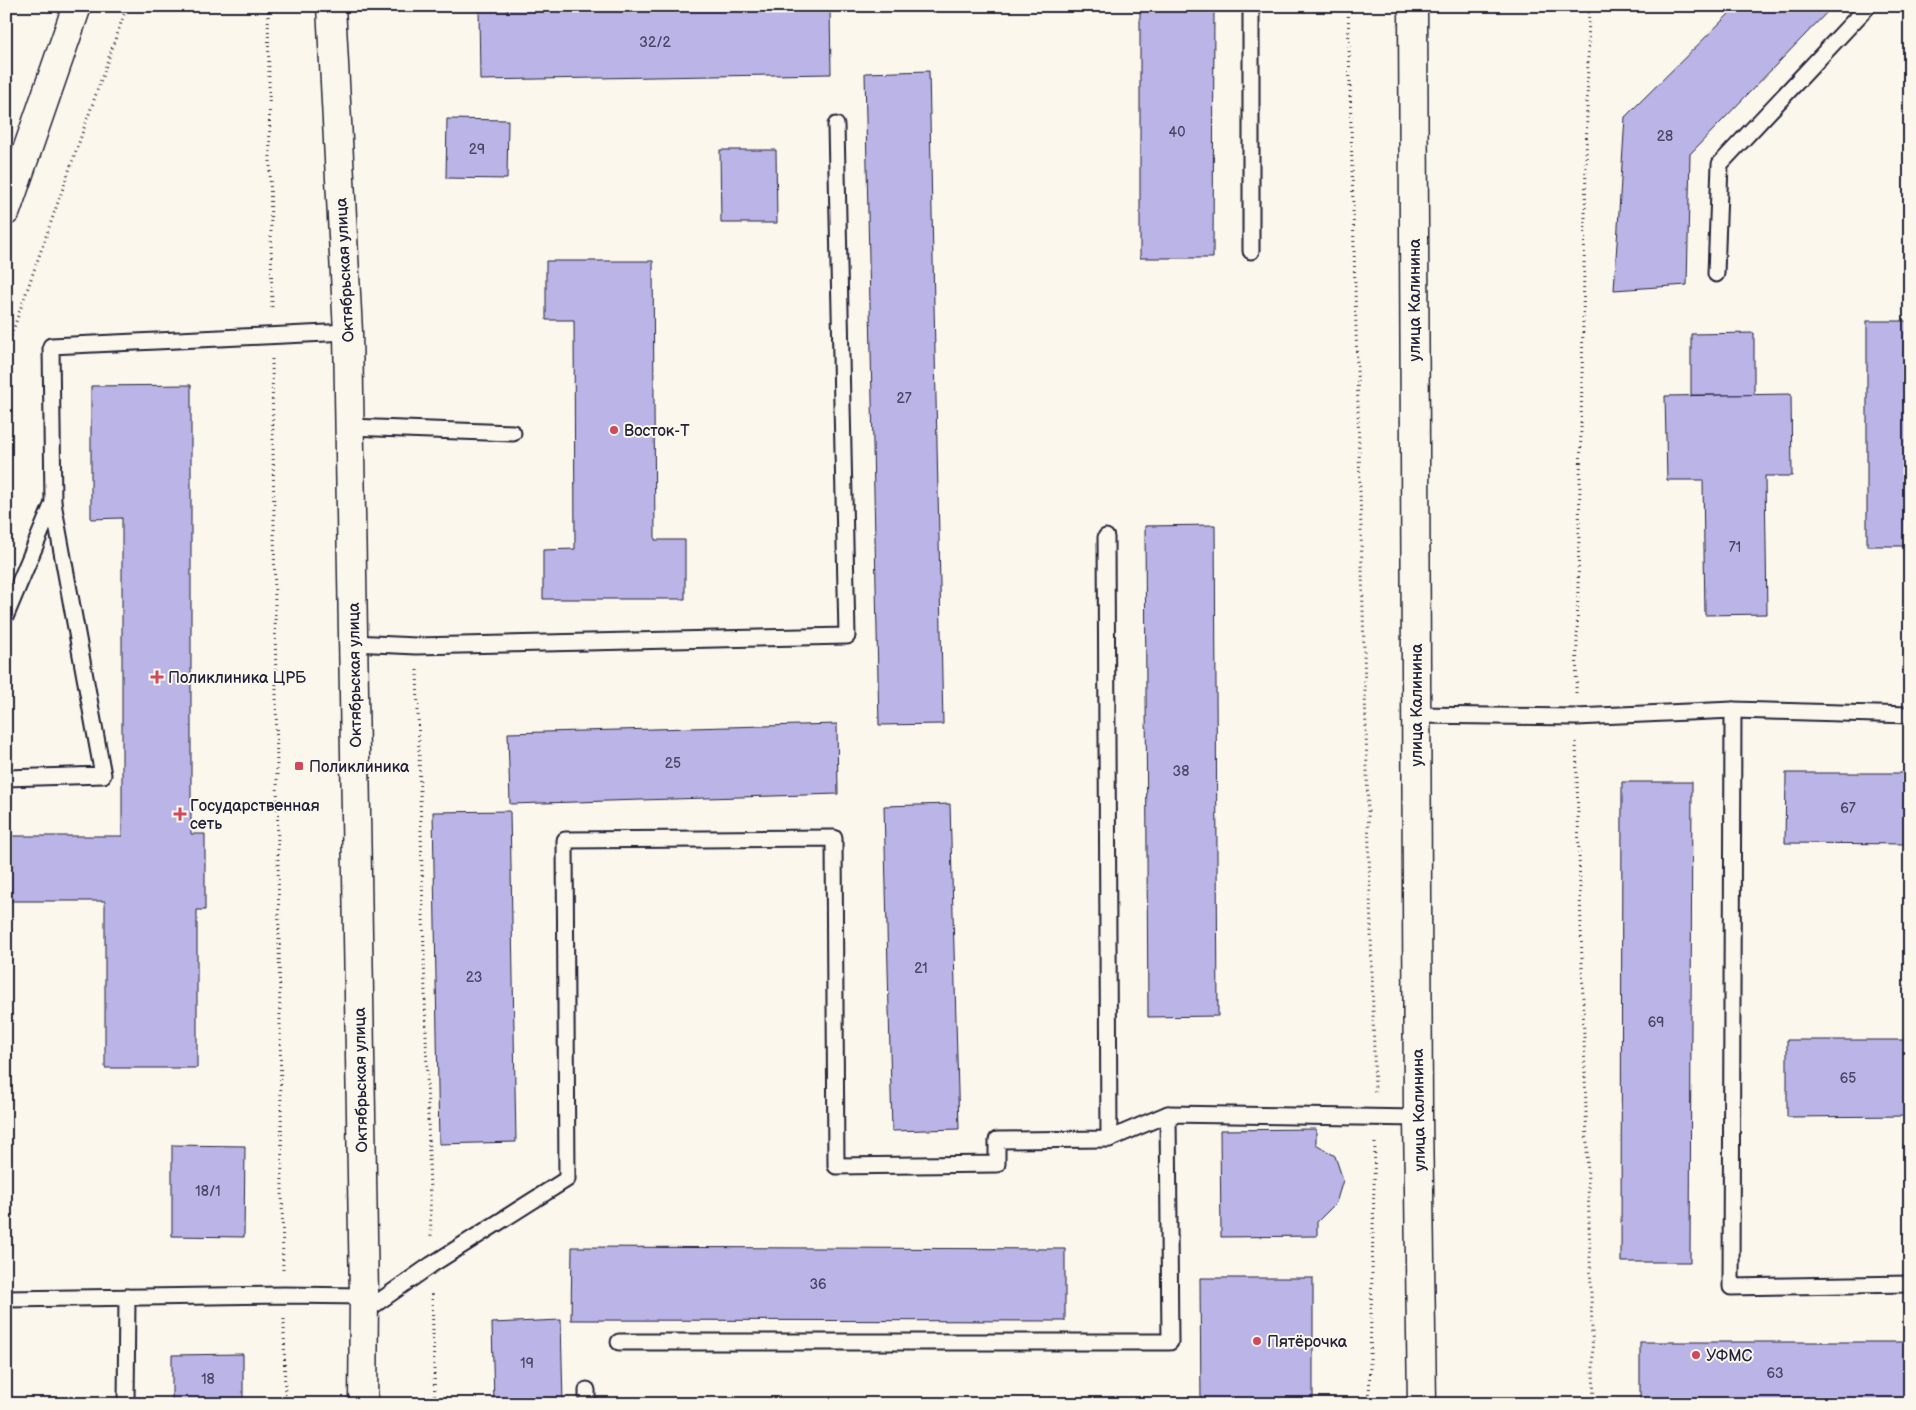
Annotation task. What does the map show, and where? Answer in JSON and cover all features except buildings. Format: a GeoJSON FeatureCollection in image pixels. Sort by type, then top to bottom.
{"type":"FeatureCollection","features":[{"type":"Feature","properties":{"kind":"street"},"geometry":{"type":"LineString","coordinates":[[6,211],[77,6]]}},
{"type":"Feature","properties":{"kind":"street","name":"Октябрьская улица"},"geometry":{"type":"LineString","coordinates":[[331,6],[348,332],[364,1304],[363,1404]]}},
{"type":"Feature","properties":{"kind":"street","name":"улица Калинина"},"geometry":{"type":"LineString","coordinates":[[1413,6],[1418,1118],[1422,1404]]}},
{"type":"Feature","properties":{"kind":"lane"},"geometry":{"type":"LineString","coordinates":[[1251,6],[1251,251]]}},
{"type":"Feature","properties":{"kind":"lane"},"geometry":{"type":"LineString","coordinates":[[1716,274],[1720,164],[1868,6]]}},
{"type":"Feature","properties":{"kind":"lane"},"geometry":{"type":"LineString","coordinates":[[353,643],[416,646],[846,636],[836,125]]}},
{"type":"Feature","properties":{"kind":"lane"},"geometry":{"type":"LineString","coordinates":[[6,778],[103,775],[53,503],[51,346],[348,332]]}},
{"type":"Feature","properties":{"kind":"lane"},"geometry":{"type":"LineString","coordinates":[[349,427],[513,433]]}},
{"type":"Feature","properties":{"kind":"lane"},"geometry":{"type":"LineString","coordinates":[[6,615],[53,503]]}},
{"type":"Feature","properties":{"kind":"lane"},"geometry":{"type":"LineString","coordinates":[[1106,537],[1109,1139]]}},
{"type":"Feature","properties":{"kind":"lane"},"geometry":{"type":"LineString","coordinates":[[1416,715],[1576,717],[1733,710],[1910,715]]}},
{"type":"Feature","properties":{"kind":"lane"},"geometry":{"type":"LineString","coordinates":[[1733,710],[1731,1287],[1910,1284]]}},
{"type":"Feature","properties":{"kind":"lane"},"geometry":{"type":"LineString","coordinates":[[6,1299],[284,1295],[364,1304],[431,1265],[567,1179],[565,840],[834,838],[836,1166],[997,1164],[997,1140],[1109,1139],[1168,1114],[1418,1118]]}},
{"type":"Feature","properties":{"kind":"lane"},"geometry":{"type":"LineString","coordinates":[[619,1342],[1170,1342],[1168,1114]]}},
{"type":"Feature","properties":{"kind":"lane"},"geometry":{"type":"LineString","coordinates":[[126,1404],[128,1297]]}},
{"type":"Feature","properties":{"kind":"path"},"geometry":{"type":"LineString","coordinates":[[6,350],[127,6]]}},
{"type":"Feature","properties":{"kind":"path"},"geometry":{"type":"LineString","coordinates":[[268,6],[285,1404]]}},
{"type":"Feature","properties":{"kind":"path"},"geometry":{"type":"LineString","coordinates":[[1348,6],[1376,1117],[1369,1404]]}},
{"type":"Feature","properties":{"kind":"path"},"geometry":{"type":"LineString","coordinates":[[416,646],[435,1404]]}},
{"type":"Feature","properties":{"kind":"place","name":"Восток-Т"},"geometry":{"type":"Point","coordinates":[614,430]}},
{"type":"Feature","properties":{"kind":"place","name":"Поликлиника ЦРБ"},"geometry":{"type":"Point","coordinates":[157,677]}},
{"type":"Feature","properties":{"kind":"place","name":"Поликлиника"},"geometry":{"type":"Point","coordinates":[299,766]}},
{"type":"Feature","properties":{"kind":"place","name":"Государственная сеть"},"geometry":{"type":"Point","coordinates":[180,814]}},
{"type":"Feature","properties":{"kind":"place","name":"Пятёрочка"},"geometry":{"type":"Point","coordinates":[1257,1341]}},
{"type":"Feature","properties":{"kind":"place","name":"УФМС"},"geometry":{"type":"Point","coordinates":[1696,1355]}}]}
